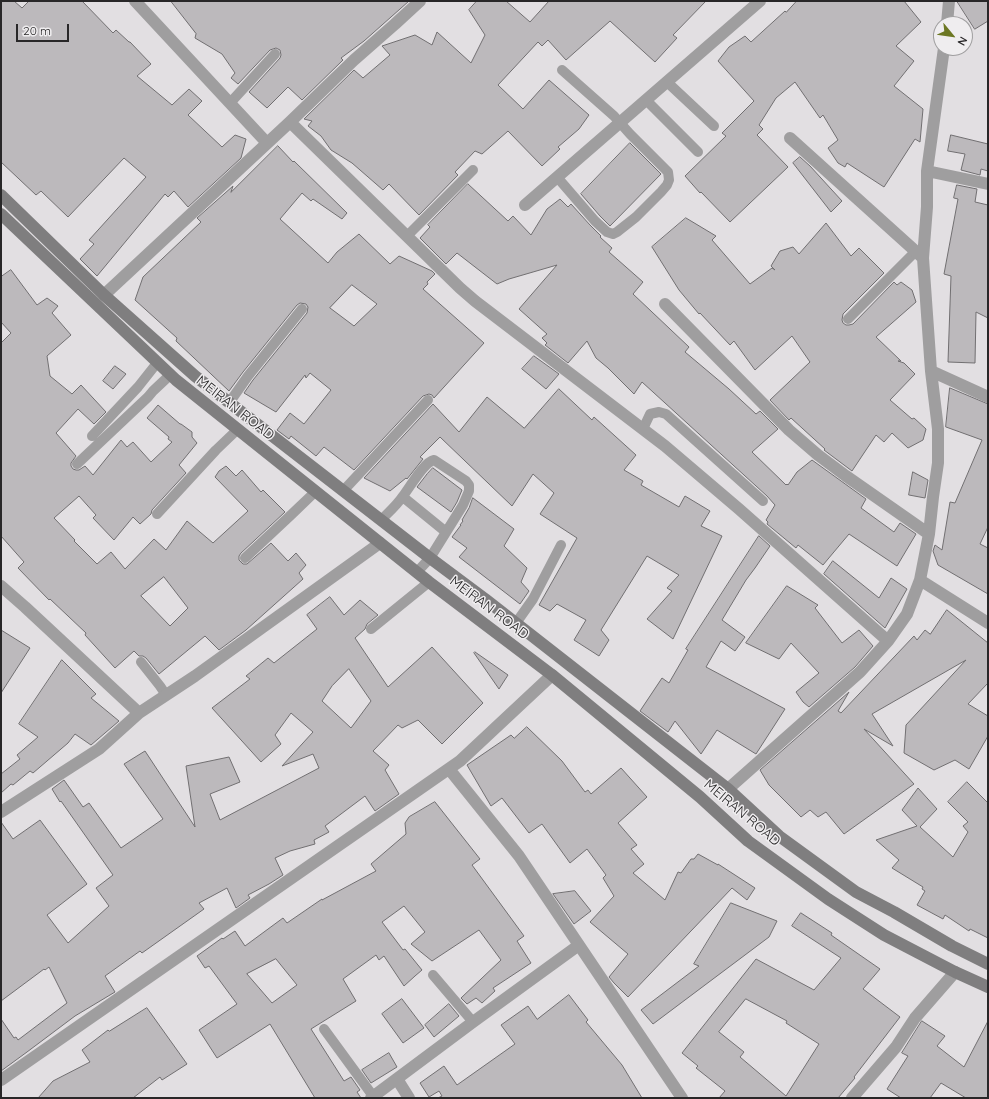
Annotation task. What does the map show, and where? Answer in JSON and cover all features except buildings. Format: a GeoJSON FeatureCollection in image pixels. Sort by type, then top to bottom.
{"type":"FeatureCollection","features":[{"type":"Feature","properties":{"kind":"main road","name":"MEIRAN ROAD"},"geometry":{"type":"LineString","coordinates":[[1,195],[104,295],[195,376],[728,788],[778,836],[856,892],[952,946],[988,964]]}},
{"type":"Feature","properties":{"kind":"main road","name":"MEIRAN ROAD"},"geometry":{"type":"LineString","coordinates":[[1,214],[170,375],[429,582],[552,675],[700,797],[748,841],[828,899],[884,935],[955,972],[988,987]]}},
{"type":"Feature","properties":{"kind":"street"},"geometry":{"type":"LineString","coordinates":[[135,1],[267,143]]}},
{"type":"Feature","properties":{"kind":"street"},"geometry":{"type":"LineString","coordinates":[[104,295],[290,122],[354,60],[420,1]]}},
{"type":"Feature","properties":{"kind":"street"},"geometry":{"type":"LineString","coordinates":[[525,205],[760,1]]}},
{"type":"Feature","properties":{"kind":"street"},"geometry":{"type":"LineString","coordinates":[[948,16],[950,1]]}},
{"type":"Feature","properties":{"kind":"street"},"geometry":{"type":"LineString","coordinates":[[728,788],[860,672],[888,641],[907,614],[920,580],[929,534],[938,463],[938,429],[930,371],[920,254],[927,207],[927,171],[943,56]]}},
{"type":"Feature","properties":{"kind":"street"},"geometry":{"type":"LineString","coordinates":[[290,122],[460,288],[665,446],[888,641]]}},
{"type":"Feature","properties":{"kind":"street"},"geometry":{"type":"LineString","coordinates":[[790,138],[920,254]]}},
{"type":"Feature","properties":{"kind":"street"},"geometry":{"type":"LineString","coordinates":[[927,171],[988,184]]}},
{"type":"Feature","properties":{"kind":"street"},"geometry":{"type":"LineString","coordinates":[[665,304],[789,430],[846,476],[929,534]]}},
{"type":"Feature","properties":{"kind":"street"},"geometry":{"type":"LineString","coordinates":[[930,371],[988,397]]}},
{"type":"Feature","properties":{"kind":"street"},"geometry":{"type":"LineString","coordinates":[[1,812],[99,749],[139,713],[195,676],[380,543]]}},
{"type":"Feature","properties":{"kind":"street"},"geometry":{"type":"LineString","coordinates":[[920,580],[988,623]]}},
{"type":"Feature","properties":{"kind":"street"},"geometry":{"type":"LineString","coordinates":[[1,586],[25,606],[139,713]]}},
{"type":"Feature","properties":{"kind":"street"},"geometry":{"type":"LineString","coordinates":[[1,1080],[460,761],[552,675]]}},
{"type":"Feature","properties":{"kind":"street"},"geometry":{"type":"LineString","coordinates":[[449,769],[519,856],[682,1098]]}},
{"type":"Feature","properties":{"kind":"street"},"geometry":{"type":"LineString","coordinates":[[372,1097],[579,945]]}},
{"type":"Feature","properties":{"kind":"street"},"geometry":{"type":"LineString","coordinates":[[852,1098],[896,1047],[915,1018],[955,972]]}},
{"type":"Feature","properties":{"kind":"street"},"geometry":{"type":"LineString","coordinates":[[397,1079],[409,1098]]}},
{"type":"Feature","properties":{"kind":"lane"},"geometry":{"type":"LineString","coordinates":[[230,103],[275,54]]}},
{"type":"Feature","properties":{"kind":"lane"},"geometry":{"type":"LineString","coordinates":[[557,177],[595,221],[607,232],[613,234],[636,217],[667,185],[669,180],[668,172],[619,123],[614,116],[562,70]]}},
{"type":"Feature","properties":{"kind":"lane"},"geometry":{"type":"LineString","coordinates":[[667,82],[714,126]]}},
{"type":"Feature","properties":{"kind":"lane"},"geometry":{"type":"LineString","coordinates":[[646,100],[698,152]]}},
{"type":"Feature","properties":{"kind":"lane"},"geometry":{"type":"LineString","coordinates":[[407,236],[473,170]]}},
{"type":"Feature","properties":{"kind":"lane"},"geometry":{"type":"LineString","coordinates":[[848,319],[920,254]]}},
{"type":"Feature","properties":{"kind":"lane"},"geometry":{"type":"LineString","coordinates":[[229,403],[248,376],[302,309]]}},
{"type":"Feature","properties":{"kind":"lane"},"geometry":{"type":"LineString","coordinates":[[92,436],[138,387],[157,363]]}},
{"type":"Feature","properties":{"kind":"lane"},"geometry":{"type":"LineString","coordinates":[[77,464],[170,375]]}},
{"type":"Feature","properties":{"kind":"lane"},"geometry":{"type":"LineString","coordinates":[[343,490],[428,400]]}},
{"type":"Feature","properties":{"kind":"lane"},"geometry":{"type":"LineString","coordinates":[[643,429],[650,414],[658,412],[666,414],[763,501]]}},
{"type":"Feature","properties":{"kind":"lane"},"geometry":{"type":"LineString","coordinates":[[157,514],[216,450],[238,429]]}},
{"type":"Feature","properties":{"kind":"lane"},"geometry":{"type":"LineString","coordinates":[[381,520],[403,497],[425,466],[431,461],[434,460],[466,481],[469,486],[469,491],[463,505],[430,558],[417,572]]}},
{"type":"Feature","properties":{"kind":"lane"},"geometry":{"type":"LineString","coordinates":[[245,558],[316,491]]}},
{"type":"Feature","properties":{"kind":"lane"},"geometry":{"type":"LineString","coordinates":[[403,497],[446,532]]}},
{"type":"Feature","properties":{"kind":"lane"},"geometry":{"type":"LineString","coordinates":[[516,624],[561,545]]}},
{"type":"Feature","properties":{"kind":"lane"},"geometry":{"type":"LineString","coordinates":[[371,629],[429,582]]}},
{"type":"Feature","properties":{"kind":"lane"},"geometry":{"type":"LineString","coordinates":[[141,662],[166,695]]}},
{"type":"Feature","properties":{"kind":"lane"},"geometry":{"type":"LineString","coordinates":[[433,975],[473,1022]]}},
{"type":"Feature","properties":{"kind":"lane"},"geometry":{"type":"LineString","coordinates":[[324,1029],[372,1097]]}}]}
